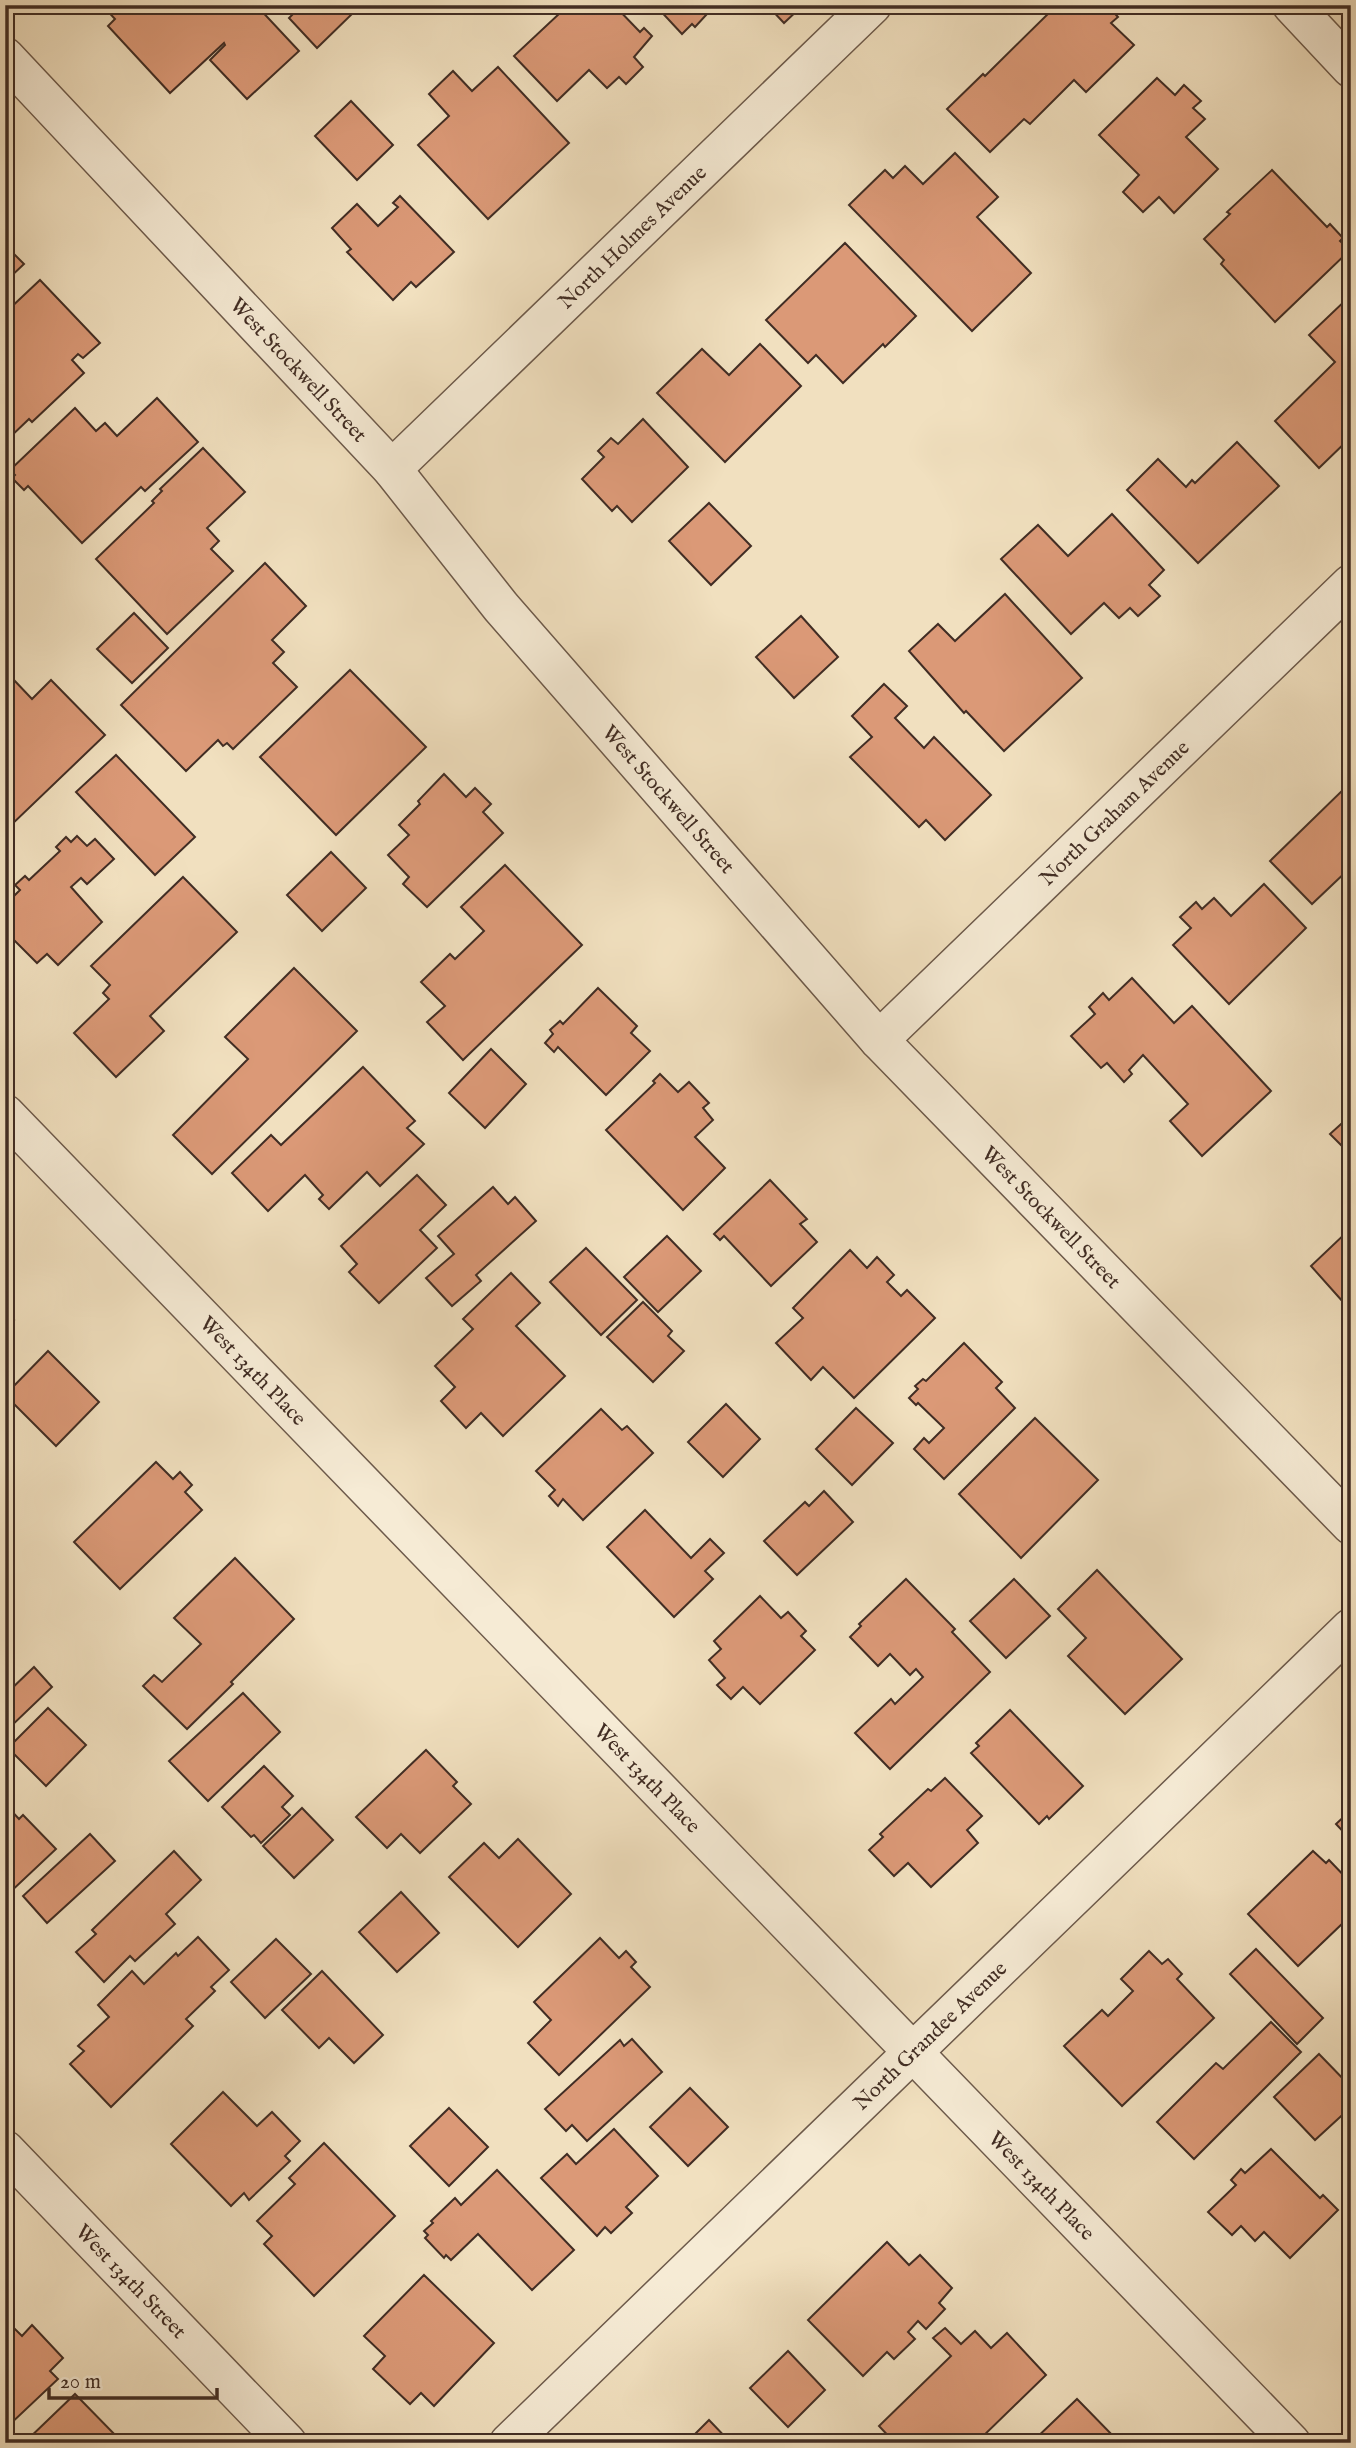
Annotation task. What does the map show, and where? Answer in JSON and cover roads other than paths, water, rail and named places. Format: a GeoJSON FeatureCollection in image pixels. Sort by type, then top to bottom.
{"type":"FeatureCollection","features":[{"type":"Feature","properties":{"kind":"street","name":"North Holmes Avenue"},"geometry":{"type":"LineString","coordinates":[[392,469],[872,5]]}},
{"type":"Feature","properties":{"kind":"street"},"geometry":{"type":"LineString","coordinates":[[1292,5],[1351,68]]}},
{"type":"Feature","properties":{"kind":"street","name":"West Stockwell Street"},"geometry":{"type":"LineString","coordinates":[[5,57],[392,469],[501,607],[879,1040],[1351,1525]]}},
{"type":"Feature","properties":{"kind":"street","name":"North Graham Avenue"},"geometry":{"type":"LineString","coordinates":[[879,1040],[1351,584]]}},
{"type":"Feature","properties":{"kind":"street","name":"West 134th Place"},"geometry":{"type":"LineString","coordinates":[[5,1114],[1291,2443]]}},
{"type":"Feature","properties":{"kind":"street","name":"North Grandee Avenue"},"geometry":{"type":"LineString","coordinates":[[509,2443],[1351,1628]]}},
{"type":"Feature","properties":{"kind":"street","name":"West 134th Street"},"geometry":{"type":"LineString","coordinates":[[5,2150],[287,2443]]}}]}
